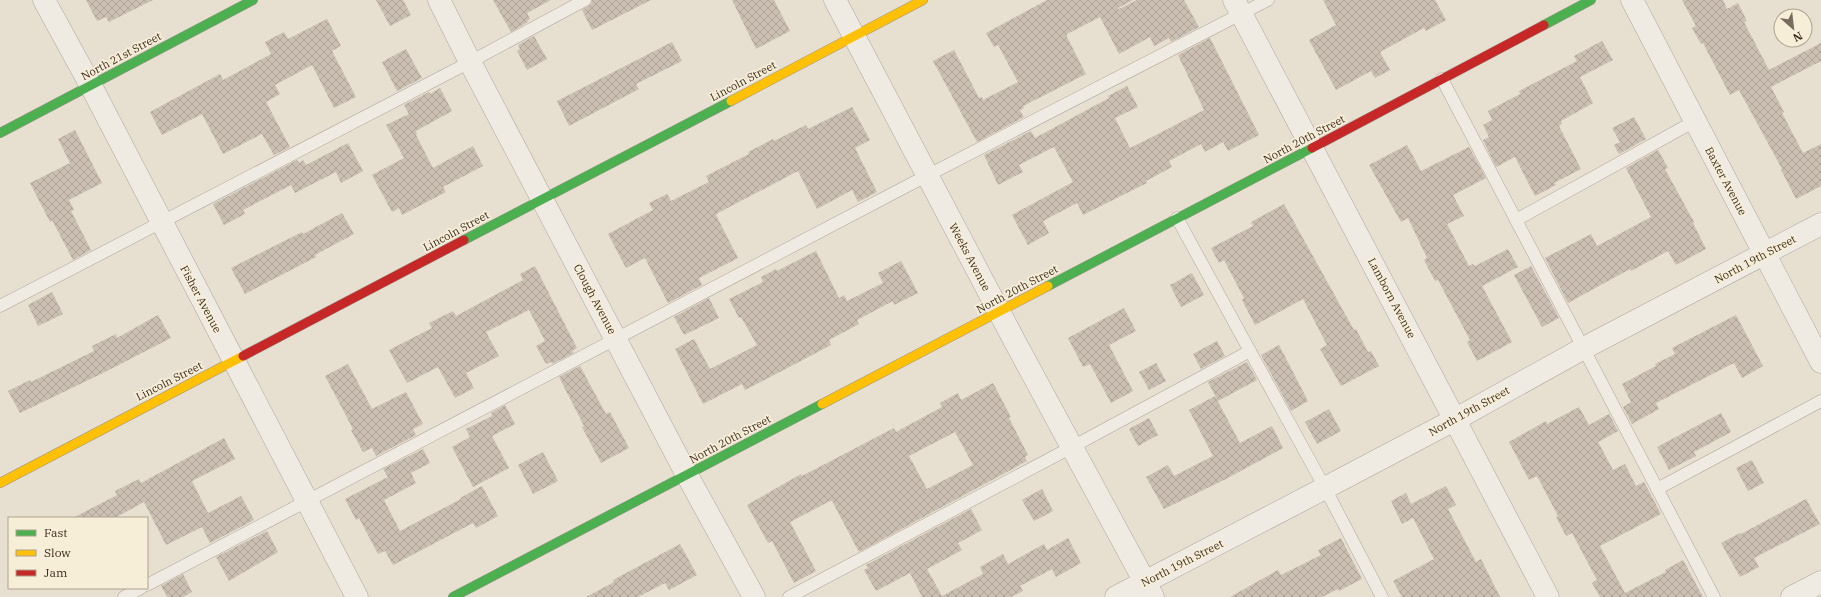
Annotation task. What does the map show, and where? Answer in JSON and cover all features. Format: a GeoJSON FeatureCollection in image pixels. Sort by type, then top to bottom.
{"type":"FeatureCollection","features":[{"type":"Feature","properties":{"kind":"street","name":"Fisher Avenue"},"geometry":{"type":"LineString","coordinates":[[44,0],[357,597]]}},
{"type":"Feature","properties":{"kind":"street","name":"North 21st Street"},"geometry":{"type":"LineString","coordinates":[[0,133],[253,0]]}},
{"type":"Feature","properties":{"kind":"street","name":"Clough Avenue"},"geometry":{"type":"LineString","coordinates":[[439,0],[470,62],[687,475],[754,597]]}},
{"type":"Feature","properties":{"kind":"street","name":"Weeks Avenue"},"geometry":{"type":"LineString","coordinates":[[835,0],[999,312],[1149,589]]}},
{"type":"Feature","properties":{"kind":"street","name":"Lincoln Street"},"geometry":{"type":"LineString","coordinates":[[0,483],[234,362],[923,0]]}},
{"type":"Feature","properties":{"kind":"street","name":"North 20th Street"},"geometry":{"type":"LineString","coordinates":[[453,597],[1312,148],[1591,0]]}},
{"type":"Feature","properties":{"kind":"street","name":"Baxter Avenue"},"geometry":{"type":"LineString","coordinates":[[1632,0],[1821,362]]}},
{"type":"Feature","properties":{"kind":"street","name":"Lamborn Avenue"},"geometry":{"type":"LineString","coordinates":[[1238,7],[1456,419],[1548,597]]}},
{"type":"Feature","properties":{"kind":"street","name":"North 19th Street"},"geometry":{"type":"LineString","coordinates":[[1116,597],[1149,589],[1325,488],[1456,419],[1584,348],[1821,224]]}},
{"type":"Feature","properties":{"kind":"street"},"geometry":{"type":"LineString","coordinates":[[1792,597],[1821,582]]}},
{"type":"Feature","properties":{"kind":"lane"},"geometry":{"type":"LineString","coordinates":[[0,306],[470,62],[585,0]]}},
{"type":"Feature","properties":{"kind":"lane"},"geometry":{"type":"LineString","coordinates":[[148,584],[306,500],[927,176],[1238,7],[1268,0]]}},
{"type":"Feature","properties":{"kind":"lane"},"geometry":{"type":"LineString","coordinates":[[1442,79],[1714,597]]}},
{"type":"Feature","properties":{"kind":"lane"},"geometry":{"type":"LineString","coordinates":[[1516,220],[1695,121]]}},
{"type":"Feature","properties":{"kind":"lane"},"geometry":{"type":"LineString","coordinates":[[1177,218],[1325,488],[1382,597]]}},
{"type":"Feature","properties":{"kind":"lane"},"geometry":{"type":"LineString","coordinates":[[789,597],[1072,447],[1250,350]]}},
{"type":"Feature","properties":{"kind":"lane"},"geometry":{"type":"LineString","coordinates":[[1657,489],[1821,401]]}},
{"type":"Feature","properties":{"kind":"lane"},"geometry":{"type":"LineString","coordinates":[[124,597],[139,589]]}},
{"type":"Feature","properties":{"kind":"building"},"geometry":{"type":"Polygon","coordinates":[[[86,0],[153,0],[109,22],[106,17],[97,21],[86,0]]]}},
{"type":"Feature","properties":{"kind":"building"},"geometry":{"type":"Polygon","coordinates":[[[376,0],[403,0],[411,15],[390,26],[376,0]]]}},
{"type":"Feature","properties":{"kind":"building"},"geometry":{"type":"Polygon","coordinates":[[[493,0],[551,0],[527,13],[530,19],[527,21],[528,22],[511,32],[493,0]]]}},
{"type":"Feature","properties":{"kind":"building"},"geometry":{"type":"Polygon","coordinates":[[[592,0],[651,0],[592,30],[582,10],[591,4],[592,0]]]}},
{"type":"Feature","properties":{"kind":"building"},"geometry":{"type":"Polygon","coordinates":[[[732,0],[774,0],[790,31],[756,49],[732,0]]]}},
{"type":"Feature","properties":{"kind":"building"},"geometry":{"type":"Polygon","coordinates":[[[1047,0],[1133,0],[1118,8],[1119,9],[1137,0],[1184,0],[1199,27],[1171,42],[1169,38],[1154,46],[1150,37],[1119,54],[1100,17],[1067,34],[1067,37],[1086,74],[1023,106],[1024,108],[1020,110],[1024,117],[977,142],[933,61],[954,50],[979,98],[982,97],[983,100],[1018,82],[998,45],[994,47],[986,33],[1047,0]]]}},
{"type":"Feature","properties":{"kind":"building"},"geometry":{"type":"Polygon","coordinates":[[[1323,0],[1435,0],[1446,20],[1426,31],[1424,28],[1380,52],[1390,70],[1375,78],[1371,71],[1336,90],[1309,40],[1336,25],[1323,0]]]}},
{"type":"Feature","properties":{"kind":"building"},"geometry":{"type":"Polygon","coordinates":[[[1682,0],[1723,0],[1727,9],[1738,3],[1747,21],[1744,22],[1769,70],[1821,43],[1821,61],[1771,87],[1784,112],[1782,113],[1803,153],[1821,144],[1821,186],[1796,199],[1781,170],[1782,169],[1739,90],[1730,95],[1703,43],[1701,44],[1692,28],[1696,26],[1682,0]]]}},
{"type":"Feature","properties":{"kind":"building"},"geometry":{"type":"Polygon","coordinates":[[[327,19],[341,46],[332,51],[356,97],[334,108],[312,65],[275,85],[280,94],[266,102],[290,147],[274,155],[262,134],[223,154],[202,114],[162,135],[150,112],[220,74],[223,80],[271,54],[265,42],[284,32],[288,39],[327,19]]]}},
{"type":"Feature","properties":{"kind":"building"},"geometry":{"type":"Polygon","coordinates":[[[534,36],[547,59],[527,70],[517,51],[520,49],[518,45],[534,36]]]}},
{"type":"Feature","properties":{"kind":"building"},"geometry":{"type":"Polygon","coordinates":[[[1210,38],[1259,135],[1228,151],[1223,142],[1205,152],[1201,144],[1169,161],[1172,167],[1146,181],[1147,183],[1083,215],[1077,203],[1043,221],[1049,233],[1028,245],[1012,215],[1073,182],[1054,147],[1019,165],[1023,172],[998,185],[984,155],[1031,131],[1035,138],[1109,98],[1108,96],[1127,86],[1138,107],[1115,118],[1130,148],[1156,135],[1204,110],[1178,55],[1210,38]]]}},
{"type":"Feature","properties":{"kind":"building"},"geometry":{"type":"Polygon","coordinates":[[[1602,41],[1613,60],[1580,77],[1593,103],[1561,121],[1562,124],[1559,126],[1581,169],[1554,183],[1556,185],[1535,196],[1515,157],[1496,167],[1483,140],[1489,137],[1483,125],[1492,120],[1488,111],[1520,94],[1519,91],[1577,61],[1574,56],[1602,41]]]}},
{"type":"Feature","properties":{"kind":"building"},"geometry":{"type":"Polygon","coordinates":[[[672,42],[682,61],[636,84],[639,89],[569,126],[557,101],[672,42]]]}},
{"type":"Feature","properties":{"kind":"building"},"geometry":{"type":"Polygon","coordinates":[[[406,49],[422,78],[397,91],[382,62],[406,49]]]}},
{"type":"Feature","properties":{"kind":"building"},"geometry":{"type":"Polygon","coordinates":[[[440,88],[452,111],[416,131],[416,135],[433,168],[473,146],[483,166],[443,187],[446,192],[402,215],[399,208],[392,212],[372,175],[404,158],[386,125],[409,114],[404,105],[440,88]]]}},
{"type":"Feature","properties":{"kind":"building"},"geometry":{"type":"Polygon","coordinates":[[[852,107],[870,140],[855,148],[877,192],[858,202],[852,190],[817,209],[798,171],[718,213],[716,215],[738,258],[699,278],[702,285],[668,303],[645,258],[626,268],[608,234],[653,210],[649,203],[667,194],[671,201],[709,182],[706,176],[749,154],[748,152],[773,139],[774,141],[806,125],[808,129],[852,107]]]}},
{"type":"Feature","properties":{"kind":"building"},"geometry":{"type":"Polygon","coordinates":[[[1634,117],[1646,139],[1619,154],[1614,145],[1620,142],[1612,128],[1634,117]]]}},
{"type":"Feature","properties":{"kind":"building"},"geometry":{"type":"Polygon","coordinates":[[[75,130],[102,183],[69,200],[74,210],[71,211],[91,250],[73,260],[52,220],[50,222],[30,183],[70,163],[58,139],[75,130]]]}},
{"type":"Feature","properties":{"kind":"building"},"geometry":{"type":"Polygon","coordinates":[[[348,143],[363,171],[341,183],[336,172],[295,193],[291,185],[243,210],[245,214],[224,225],[213,204],[297,160],[299,163],[303,160],[306,165],[348,143]]]}},
{"type":"Feature","properties":{"kind":"building"},"geometry":{"type":"Polygon","coordinates":[[[1407,145],[1421,171],[1469,147],[1486,178],[1453,195],[1464,216],[1447,224],[1469,266],[1473,264],[1475,266],[1508,249],[1518,267],[1482,286],[1512,342],[1477,361],[1467,342],[1470,340],[1438,280],[1435,281],[1424,260],[1427,258],[1408,218],[1401,222],[1369,165],[1407,145]]]}},
{"type":"Feature","properties":{"kind":"building"},"geometry":{"type":"Polygon","coordinates":[[[1658,150],[1668,168],[1665,169],[1694,222],[1693,223],[1706,249],[1676,265],[1668,251],[1631,271],[1630,269],[1568,303],[1545,258],[1591,234],[1597,246],[1651,217],[1626,168],[1658,150]]]}},
{"type":"Feature","properties":{"kind":"building"},"geometry":{"type":"Polygon","coordinates":[[[1284,204],[1354,330],[1356,329],[1368,352],[1371,351],[1379,366],[1341,386],[1320,349],[1327,345],[1303,299],[1255,325],[1242,300],[1244,298],[1224,260],[1219,263],[1211,248],[1253,226],[1251,222],[1284,204]]]}},
{"type":"Feature","properties":{"kind":"building"},"geometry":{"type":"Polygon","coordinates":[[[342,213],[354,234],[315,255],[316,257],[245,294],[231,268],[302,232],[303,234],[342,213]]]}},
{"type":"Feature","properties":{"kind":"building"},"geometry":{"type":"Polygon","coordinates":[[[816,251],[839,298],[844,295],[847,301],[883,283],[878,273],[901,261],[918,293],[894,305],[893,301],[857,320],[859,324],[829,340],[831,345],[745,390],[742,384],[703,404],[675,349],[694,339],[710,369],[757,345],[741,317],[739,318],[729,299],[763,282],[761,277],[776,269],[777,271],[816,251]]]}},
{"type":"Feature","properties":{"kind":"building"},"geometry":{"type":"Polygon","coordinates":[[[535,266],[577,348],[572,351],[574,353],[552,364],[551,362],[546,364],[536,346],[545,341],[529,310],[486,332],[499,356],[466,373],[474,388],[455,398],[438,367],[407,383],[389,350],[432,328],[429,323],[453,311],[456,316],[523,280],[520,274],[535,266]]]}},
{"type":"Feature","properties":{"kind":"building"},"geometry":{"type":"Polygon","coordinates":[[[1531,266],[1559,318],[1542,327],[1514,275],[1531,266]]]}},
{"type":"Feature","properties":{"kind":"building"},"geometry":{"type":"Polygon","coordinates":[[[1192,273],[1204,295],[1181,307],[1170,285],[1192,273]]]}},
{"type":"Feature","properties":{"kind":"building"},"geometry":{"type":"Polygon","coordinates":[[[52,292],[63,314],[38,326],[28,305],[52,292]]]}},
{"type":"Feature","properties":{"kind":"building"},"geometry":{"type":"Polygon","coordinates":[[[709,298],[719,318],[684,335],[674,317],[709,298]]]}},
{"type":"Feature","properties":{"kind":"building"},"geometry":{"type":"Polygon","coordinates":[[[1124,308],[1136,331],[1109,345],[1133,391],[1111,403],[1090,364],[1083,367],[1068,338],[1124,308]]]}},
{"type":"Feature","properties":{"kind":"building"},"geometry":{"type":"Polygon","coordinates":[[[158,315],[171,338],[20,413],[8,391],[30,380],[31,382],[94,351],[92,346],[116,334],[117,338],[158,315]]]}},
{"type":"Feature","properties":{"kind":"building"},"geometry":{"type":"Polygon","coordinates":[[[1736,315],[1763,366],[1742,378],[1734,363],[1656,403],[1659,409],[1632,424],[1623,407],[1631,402],[1622,384],[1675,354],[1672,348],[1736,315]]]}},
{"type":"Feature","properties":{"kind":"building"},"geometry":{"type":"Polygon","coordinates":[[[1217,341],[1225,356],[1201,369],[1193,354],[1217,341]]]}},
{"type":"Feature","properties":{"kind":"building"},"geometry":{"type":"Polygon","coordinates":[[[1279,345],[1308,401],[1291,411],[1261,355],[1279,345]]]}},
{"type":"Feature","properties":{"kind":"building"},"geometry":{"type":"Polygon","coordinates":[[[1247,362],[1257,380],[1218,401],[1208,382],[1247,362]]]}},
{"type":"Feature","properties":{"kind":"building"},"geometry":{"type":"Polygon","coordinates":[[[1156,363],[1166,381],[1149,390],[1139,372],[1156,363]]]}},
{"type":"Feature","properties":{"kind":"building"},"geometry":{"type":"Polygon","coordinates":[[[348,364],[372,409],[406,392],[423,424],[413,429],[416,435],[376,456],[372,448],[363,452],[351,430],[353,429],[325,376],[348,364]]]}},
{"type":"Feature","properties":{"kind":"building"},"geometry":{"type":"Polygon","coordinates":[[[580,366],[606,414],[610,412],[629,448],[601,463],[582,427],[584,426],[559,377],[580,366]]]}},
{"type":"Feature","properties":{"kind":"building"},"geometry":{"type":"Polygon","coordinates":[[[993,383],[1011,417],[1009,418],[1028,455],[1025,457],[1027,461],[859,552],[832,501],[830,501],[790,522],[816,571],[794,583],[772,541],[768,543],[747,505],[801,474],[802,476],[894,428],[896,432],[942,407],[940,403],[958,393],[961,400],[993,383]],[[955,432],[909,456],[927,489],[973,465],[955,432]]]}},
{"type":"Feature","properties":{"kind":"building"},"geometry":{"type":"Polygon","coordinates":[[[1215,396],[1240,443],[1272,426],[1283,448],[1226,479],[1164,509],[1146,477],[1168,465],[1174,476],[1213,456],[1189,410],[1215,396]]]}},
{"type":"Feature","properties":{"kind":"building"},"geometry":{"type":"Polygon","coordinates":[[[505,405],[515,424],[492,436],[509,468],[473,487],[452,447],[470,437],[466,429],[492,416],[491,413],[505,405]]]}},
{"type":"Feature","properties":{"kind":"building"},"geometry":{"type":"Polygon","coordinates":[[[1579,407],[1589,425],[1609,414],[1618,431],[1598,442],[1613,470],[1625,464],[1636,486],[1644,482],[1661,514],[1600,546],[1625,593],[1666,572],[1665,570],[1683,560],[1703,597],[1600,597],[1592,583],[1597,580],[1572,533],[1566,536],[1556,517],[1558,516],[1537,476],[1529,480],[1509,442],[1546,421],[1547,424],[1579,407]]]}},
{"type":"Feature","properties":{"kind":"building"},"geometry":{"type":"Polygon","coordinates":[[[1329,409],[1341,431],[1317,444],[1305,422],[1329,409]]]}},
{"type":"Feature","properties":{"kind":"building"},"geometry":{"type":"Polygon","coordinates":[[[1721,413],[1731,432],[1694,452],[1696,456],[1669,470],[1657,447],[1721,413]]]}},
{"type":"Feature","properties":{"kind":"building"},"geometry":{"type":"Polygon","coordinates":[[[1149,418],[1158,435],[1138,446],[1129,429],[1149,418]]]}},
{"type":"Feature","properties":{"kind":"building"},"geometry":{"type":"Polygon","coordinates":[[[224,438],[235,459],[192,481],[208,513],[241,496],[254,520],[210,543],[202,527],[166,545],[144,502],[117,517],[75,517],[117,495],[115,491],[139,479],[141,483],[224,438]]]}},
{"type":"Feature","properties":{"kind":"building"},"geometry":{"type":"Polygon","coordinates":[[[423,449],[430,463],[411,473],[416,483],[384,500],[400,531],[461,499],[460,498],[482,486],[498,516],[476,528],[473,523],[393,565],[385,551],[378,554],[359,518],[356,520],[345,499],[388,477],[383,469],[423,449]]]}},
{"type":"Feature","properties":{"kind":"building"},"geometry":{"type":"Polygon","coordinates":[[[543,452],[558,481],[533,494],[518,465],[543,452]]]}},
{"type":"Feature","properties":{"kind":"building"},"geometry":{"type":"Polygon","coordinates":[[[1752,460],[1764,483],[1748,491],[1736,468],[1752,460]]]}},
{"type":"Feature","properties":{"kind":"building"},"geometry":{"type":"Polygon","coordinates":[[[1446,486],[1456,505],[1448,509],[1476,562],[1481,559],[1500,597],[1402,597],[1393,581],[1434,559],[1413,518],[1402,524],[1391,501],[1406,493],[1411,504],[1446,486]]]}},
{"type":"Feature","properties":{"kind":"building"},"geometry":{"type":"Polygon","coordinates":[[[1042,489],[1053,511],[1034,521],[1022,500],[1042,489]]]}},
{"type":"Feature","properties":{"kind":"building"},"geometry":{"type":"Polygon","coordinates":[[[1806,499],[1820,524],[1754,558],[1759,567],[1740,577],[1721,543],[1740,533],[1741,534],[1806,499]]]}},
{"type":"Feature","properties":{"kind":"building"},"geometry":{"type":"Polygon","coordinates":[[[971,509],[982,530],[958,543],[962,550],[927,569],[942,596],[983,574],[980,567],[1003,554],[1008,564],[1044,544],[1047,550],[1068,538],[1081,563],[1056,577],[1052,569],[1020,586],[1023,591],[1011,597],[922,597],[910,573],[876,591],[864,570],[868,568],[866,565],[971,509]]]}},
{"type":"Feature","properties":{"kind":"building"},"geometry":{"type":"Polygon","coordinates":[[[267,531],[278,552],[229,581],[216,557],[267,531]]]}},
{"type":"Feature","properties":{"kind":"building"},"geometry":{"type":"Polygon","coordinates":[[[1341,538],[1362,579],[1339,591],[1338,589],[1322,597],[1230,597],[1278,570],[1281,575],[1321,555],[1318,550],[1341,538]]]}},
{"type":"Feature","properties":{"kind":"building"},"geometry":{"type":"Polygon","coordinates":[[[680,544],[697,575],[669,590],[665,583],[638,597],[586,597],[614,582],[613,580],[680,544]]]}},
{"type":"Feature","properties":{"kind":"building"},"geometry":{"type":"Polygon","coordinates":[[[183,574],[192,592],[183,597],[167,597],[161,586],[183,574]]]}},
{"type":"Feature","properties":{"kind":"traffic: fast"},"geometry":{"type":"LineString","coordinates":[[0,133],[253,0]]}},
{"type":"Feature","properties":{"kind":"traffic: fast"},"geometry":{"type":"LineString","coordinates":[[1544,25],[1591,0]]}},
{"type":"Feature","properties":{"kind":"traffic: fast"},"geometry":{"type":"LineString","coordinates":[[464,240],[731,101]]}},
{"type":"Feature","properties":{"kind":"traffic: fast"},"geometry":{"type":"LineString","coordinates":[[1048,286],[1312,148]]}},
{"type":"Feature","properties":{"kind":"traffic: fast"},"geometry":{"type":"LineString","coordinates":[[453,597],[822,404]]}},
{"type":"Feature","properties":{"kind":"traffic: slow"},"geometry":{"type":"LineString","coordinates":[[731,101],[923,0]]}},
{"type":"Feature","properties":{"kind":"traffic: slow"},"geometry":{"type":"LineString","coordinates":[[822,404],[1048,286]]}},
{"type":"Feature","properties":{"kind":"traffic: slow"},"geometry":{"type":"LineString","coordinates":[[0,483],[243,356]]}},
{"type":"Feature","properties":{"kind":"traffic: jam"},"geometry":{"type":"LineString","coordinates":[[1312,148],[1544,25]]}},
{"type":"Feature","properties":{"kind":"traffic: jam"},"geometry":{"type":"LineString","coordinates":[[243,356],[464,240]]}}]}
